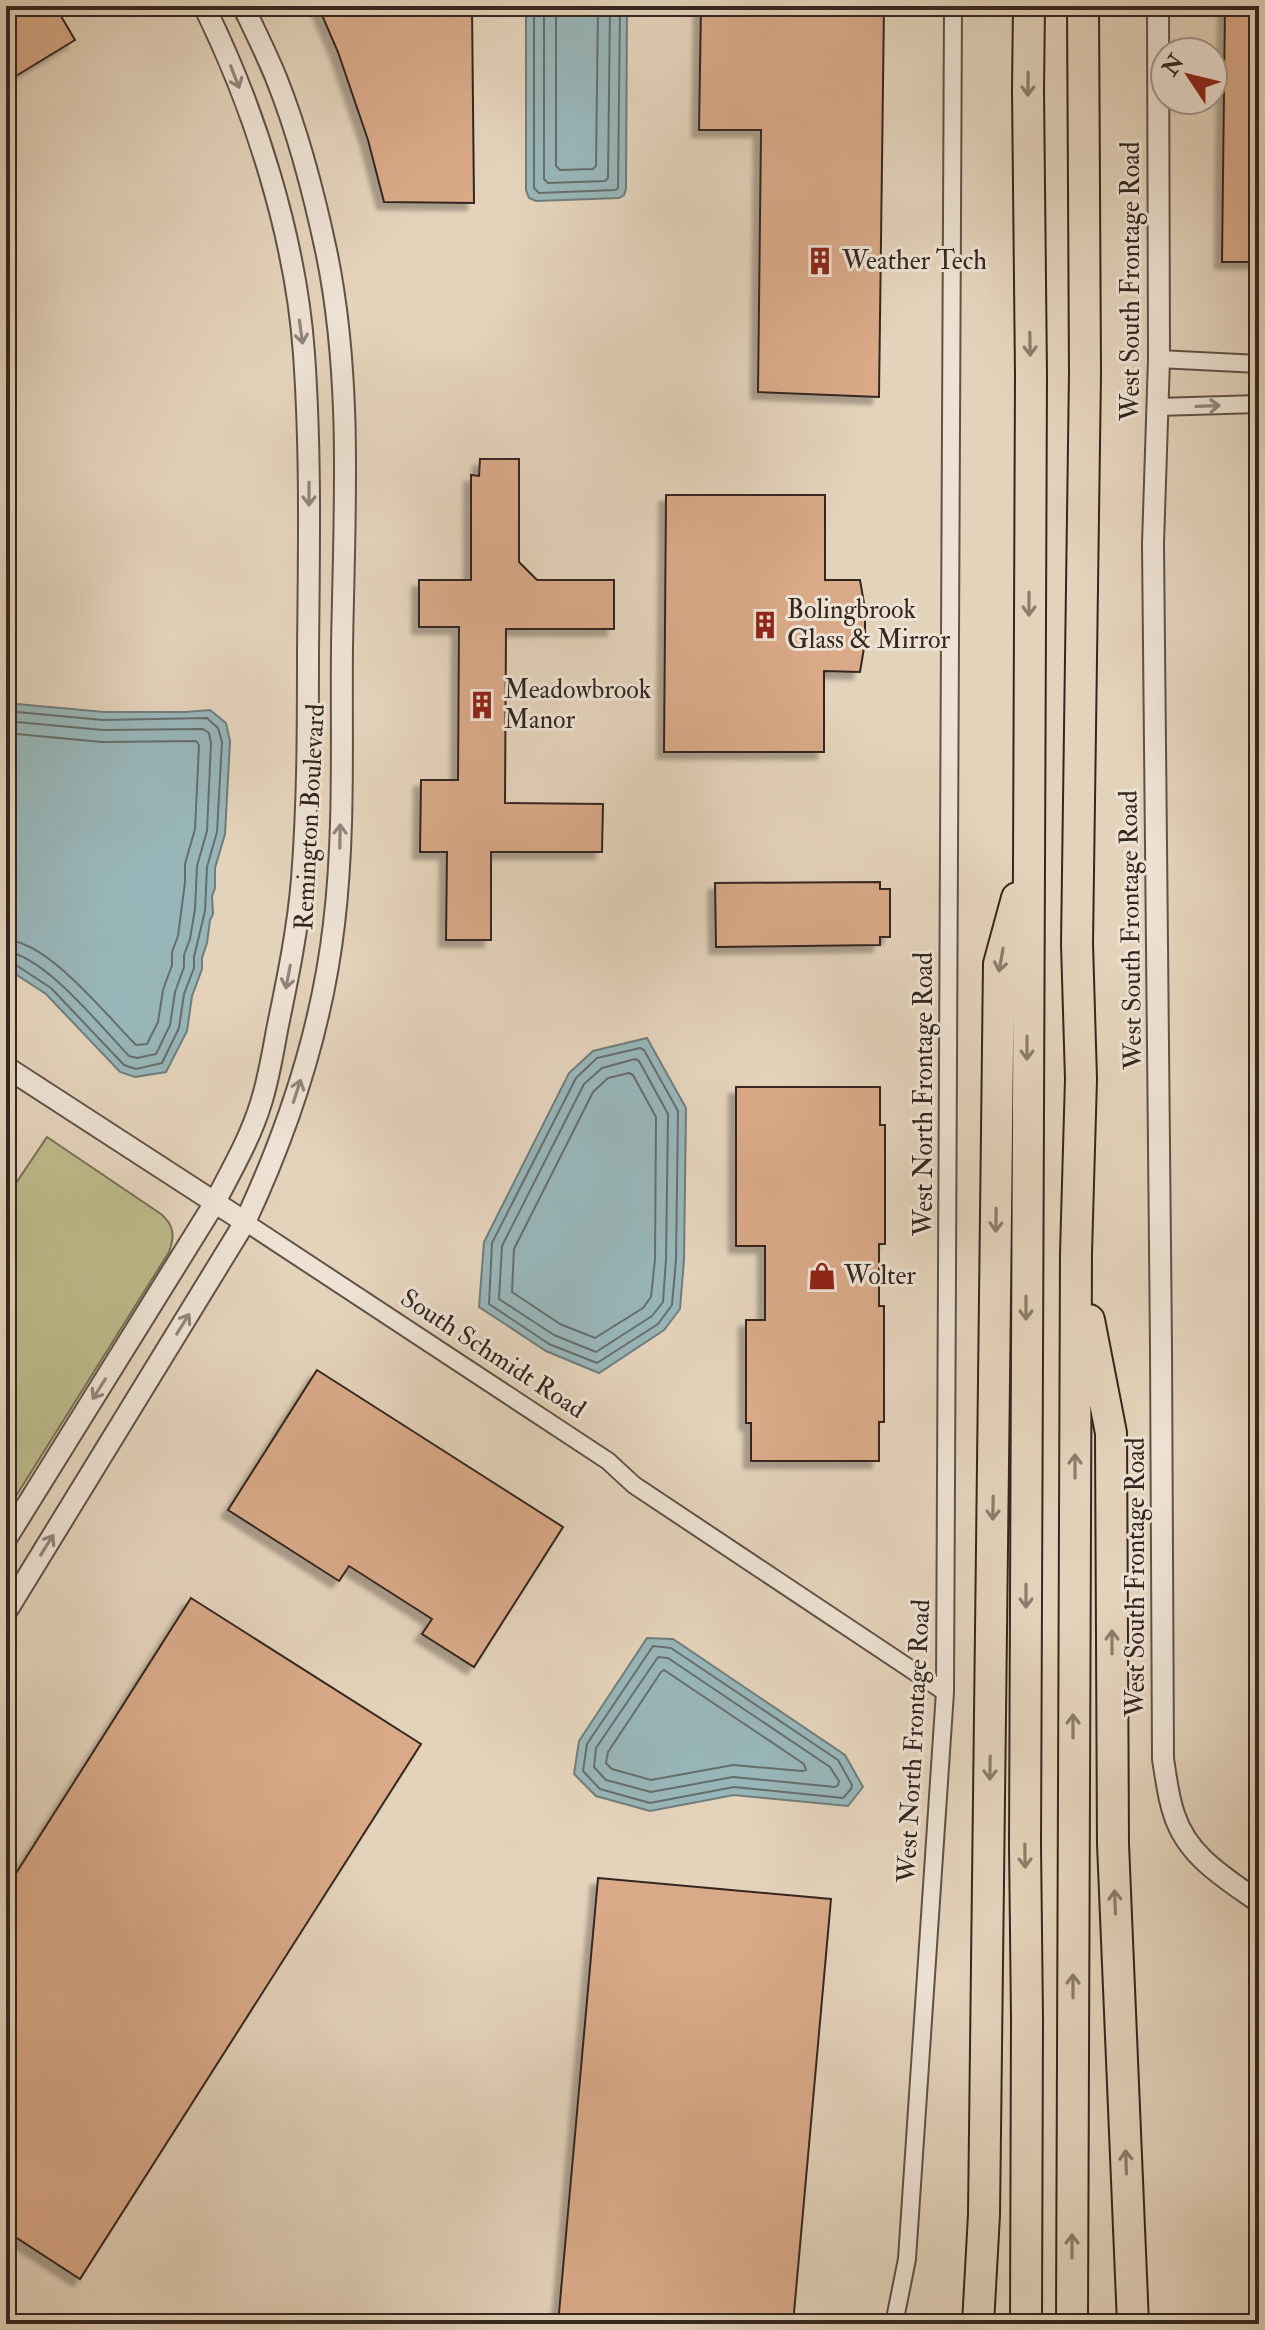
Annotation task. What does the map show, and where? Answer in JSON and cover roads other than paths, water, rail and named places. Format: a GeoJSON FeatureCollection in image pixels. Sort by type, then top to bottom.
{"type":"FeatureCollection","features":[{"type":"Feature","properties":{"kind":"highway"},"geometry":{"type":"LineString","coordinates":[[1026,2324],[1031,375],[1029,6]]}},
{"type":"Feature","properties":{"kind":"highway"},"geometry":{"type":"LineString","coordinates":[[1072,2324],[1076,1253],[1081,1079],[1077,944],[1085,373],[1083,6]]}},
{"type":"Feature","properties":{"kind":"highway"},"geometry":{"type":"LineString","coordinates":[[978,2324],[984,2215],[999,964],[1028,858]]}},
{"type":"Feature","properties":{"kind":"highway"},"geometry":{"type":"LineString","coordinates":[[1076,1253],[1111,1433],[1113,1844],[1133,2324]]}},
{"type":"Feature","properties":{"kind":"street","name":"Remington Boulevard"},"geometry":{"type":"LineString","coordinates":[[6,1539],[214,1204],[243,1149],[261,1103],[290,971],[302,881],[307,799],[309,464],[304,351],[292,268],[278,205],[249,114],[204,6]]}},
{"type":"Feature","properties":{"kind":"street","name":"Remington Boulevard"},"geometry":{"type":"LineString","coordinates":[[6,1612],[245,1222],[269,1171],[311,1045],[334,925],[341,844],[344,457],[338,336],[327,254],[298,144],[277,80],[243,6]]}},
{"type":"Feature","properties":{"kind":"street","name":"West North Frontage Road"},"geometry":{"type":"LineString","coordinates":[[894,2324],[907,2259],[945,1692],[953,6]]}},
{"type":"Feature","properties":{"kind":"street","name":"West South Frontage Road"},"geometry":{"type":"LineString","coordinates":[[1158,6],[1159,359],[1153,544],[1163,1759],[1174,1816],[1190,1848],[1214,1871],[1259,1902]]}},
{"type":"Feature","properties":{"kind":"street"},"geometry":{"type":"LineString","coordinates":[[1159,359],[1259,364]]}},
{"type":"Feature","properties":{"kind":"street"},"geometry":{"type":"LineString","coordinates":[[1157,407],[1259,404]]}},
{"type":"Feature","properties":{"kind":"street","name":"South Schmidt Road"},"geometry":{"type":"LineString","coordinates":[[6,1067],[608,1461],[634,1485],[945,1692]]}},
{"type":"Feature","properties":{"kind":"water"},"geometry":{"type":"Polygon","coordinates":[[[526,6],[627,6],[626,189],[619,198],[536,201],[529,198],[526,190],[526,6]]]}},
{"type":"Feature","properties":{"kind":"water"},"geometry":{"type":"Polygon","coordinates":[[[6,703],[104,712],[210,710],[226,723],[230,741],[225,834],[215,868],[213,914],[202,969],[192,996],[187,1031],[166,1072],[135,1077],[120,1072],[46,994],[6,968],[6,703]]]}},
{"type":"Feature","properties":{"kind":"water"},"geometry":{"type":"Polygon","coordinates":[[[647,1038],[686,1108],[684,1260],[680,1309],[664,1330],[599,1373],[546,1351],[479,1307],[484,1242],[569,1073],[593,1051],[647,1038]]]}},
{"type":"Feature","properties":{"kind":"water"},"geometry":{"type":"Polygon","coordinates":[[[647,1638],[673,1639],[845,1755],[863,1787],[848,1806],[734,1795],[650,1811],[596,1796],[574,1774],[579,1741],[647,1638]]]}},
{"type":"Feature","properties":{"kind":"place","name":"Weather Tech"},"geometry":{"type":"Point","coordinates":[820,261]}},
{"type":"Feature","properties":{"kind":"place","name":"Bolingbrook Glass & Mirror"},"geometry":{"type":"Point","coordinates":[765,625]}},
{"type":"Feature","properties":{"kind":"place","name":"Meadowbrook Manor"},"geometry":{"type":"Point","coordinates":[482,705]}},
{"type":"Feature","properties":{"kind":"place","name":"Wolter"},"geometry":{"type":"Point","coordinates":[822,1276]}}]}
